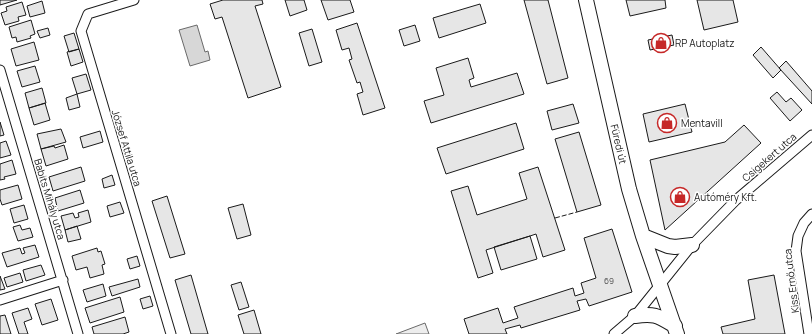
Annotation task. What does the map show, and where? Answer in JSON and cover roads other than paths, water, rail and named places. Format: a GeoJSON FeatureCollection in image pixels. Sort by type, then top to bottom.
{"type":"FeatureCollection","features":[{"type":"Feature","properties":{"kind":"main road","name":"Füredi út"},"geometry":{"type":"LineString","coordinates":[[586,0],[629,189],[643,236],[676,330]]}},
{"type":"Feature","properties":{"kind":"main road"},"geometry":{"type":"LineString","coordinates":[[643,236],[668,246],[675,247],[692,245]]}},
{"type":"Feature","properties":{"kind":"main road"},"geometry":{"type":"LineString","coordinates":[[635,316],[650,314],[662,318],[676,330]]}},
{"type":"Feature","properties":{"kind":"street","name":"József Attila utca"},"geometry":{"type":"LineString","coordinates":[[134,0],[88,14],[81,31],[171,334]]}},
{"type":"Feature","properties":{"kind":"street","name":"Babits Mihály utca"},"geometry":{"type":"LineString","coordinates":[[0,70],[78,334]]}},
{"type":"Feature","properties":{"kind":"street","name":"Csigekert utca"},"geometry":{"type":"LineString","coordinates":[[614,334],[635,316],[692,245],[736,200],[812,135]]}},
{"type":"Feature","properties":{"kind":"street","name":"Kiss Ernő utca"},"geometry":{"type":"LineString","coordinates":[[810,328],[796,251],[798,236],[804,224],[812,214]]}},
{"type":"Feature","properties":{"kind":"street"},"geometry":{"type":"LineString","coordinates":[[0,300],[62,280]]}},
{"type":"Feature","properties":{"kind":"place","name":"RP Autoplatz"},"geometry":{"type":"Point","coordinates":[661,43]}},
{"type":"Feature","properties":{"kind":"place","name":"Mentavill"},"geometry":{"type":"Point","coordinates":[667,123]}},
{"type":"Feature","properties":{"kind":"place","name":"Autóméry Kft."},"geometry":{"type":"Point","coordinates":[680,197]}}]}
